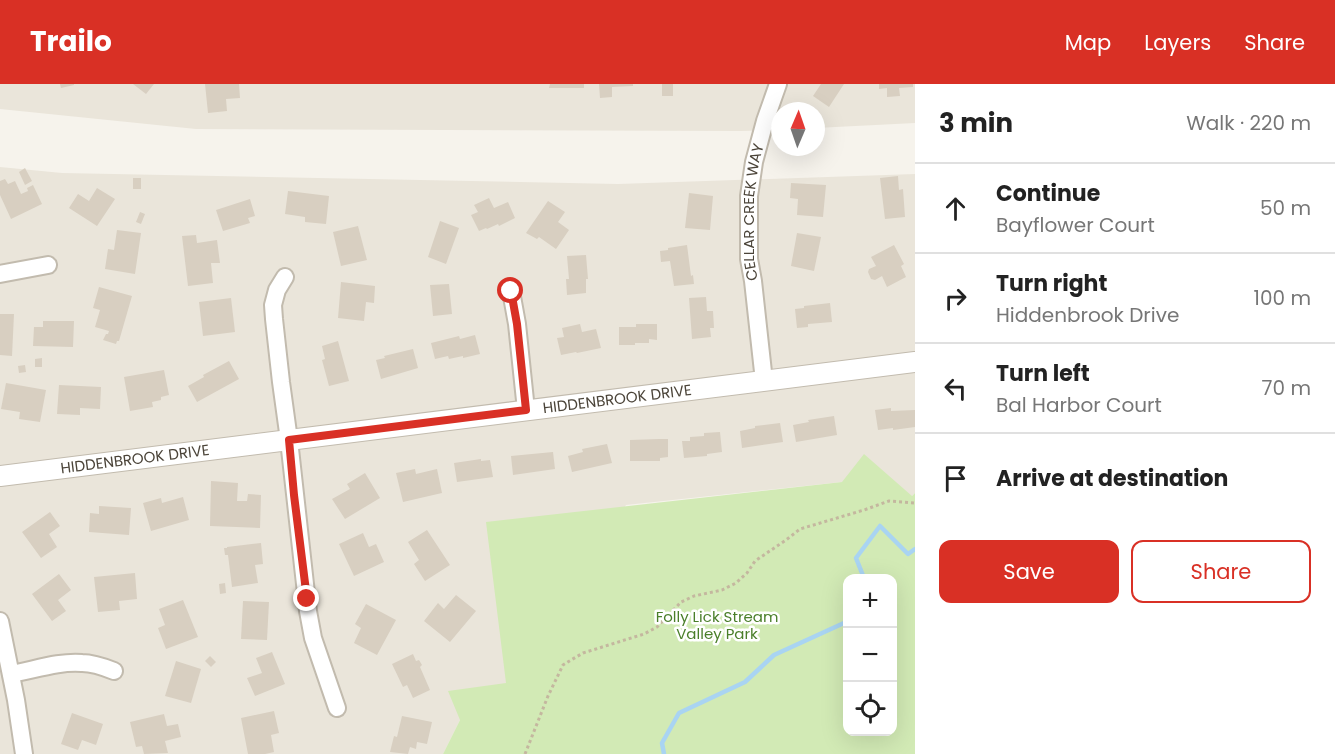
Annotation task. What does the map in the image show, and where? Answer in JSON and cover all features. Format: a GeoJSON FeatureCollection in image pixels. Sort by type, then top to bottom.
{"type":"FeatureCollection","features":[{"type":"Feature","properties":{"kind":"street","name":"CELLAR CREEK WAY"},"geometry":{"type":"LineString","coordinates":[[764,381],[749,259],[748,196],[754,162],[778,84]]}},
{"type":"Feature","properties":{"kind":"street"},"geometry":{"type":"LineString","coordinates":[[0,274],[48,265]]}},
{"type":"Feature","properties":{"kind":"street"},"geometry":{"type":"LineString","coordinates":[[285,277],[277,290],[273,305],[308,611],[313,638],[337,708]]}},
{"type":"Feature","properties":{"kind":"street"},"geometry":{"type":"LineString","coordinates":[[511,291],[517,324],[526,410]]}},
{"type":"Feature","properties":{"kind":"street","name":"HIDDENBROOK DRIVE"},"geometry":{"type":"LineString","coordinates":[[0,476],[915,362]]}},
{"type":"Feature","properties":{"kind":"street"},"geometry":{"type":"LineString","coordinates":[[0,621],[24,754]]}},
{"type":"Feature","properties":{"kind":"street"},"geometry":{"type":"LineString","coordinates":[[11,674],[66,663],[99,665],[114,671]]}},
{"type":"Feature","properties":{"kind":"path"},"geometry":{"type":"LineString","coordinates":[[525,754],[563,665],[583,653],[644,634],[657,627],[681,602],[694,596],[722,590],[736,583],[755,561],[800,529],[889,501],[915,503]]}},
{"type":"Feature","properties":{"kind":"shaded area"},"geometry":{"type":"Polygon","coordinates":[[[0,84],[915,84],[915,123],[825,128],[825,102],[771,102],[771,130],[196,129],[0,109],[0,84]]]}},
{"type":"Feature","properties":{"kind":"shaded area"},"geometry":{"type":"Polygon","coordinates":[[[0,167],[62,173],[618,184],[915,174],[915,493],[912,496],[842,482],[626,505],[506,684],[460,720],[443,754],[0,754],[0,167]]]}},
{"type":"Feature","properties":{"kind":"green space","name":"Folly Lick Stream Valley Park"},"geometry":{"type":"Polygon","coordinates":[[[864,454],[912,496],[915,493],[915,754],[443,754],[460,720],[448,691],[506,683],[486,522],[842,482],[864,454]]]}},
{"type":"Feature","properties":{"kind":"building"},"geometry":{"type":"Polygon","coordinates":[[[60,84],[74,84],[74,85],[61,88],[60,84]]]}},
{"type":"Feature","properties":{"kind":"building"},"geometry":{"type":"Polygon","coordinates":[[[133,84],[154,84],[146,94],[133,84]]]}},
{"type":"Feature","properties":{"kind":"building"},"geometry":{"type":"Polygon","coordinates":[[[205,84],[239,84],[240,98],[226,99],[227,111],[208,113],[205,84]]]}},
{"type":"Feature","properties":{"kind":"building"},"geometry":{"type":"Polygon","coordinates":[[[550,84],[584,84],[584,88],[549,88],[550,84]]]}},
{"type":"Feature","properties":{"kind":"building"},"geometry":{"type":"Polygon","coordinates":[[[599,84],[633,84],[633,86],[612,87],[612,97],[600,98],[599,84]]]}},
{"type":"Feature","properties":{"kind":"building"},"geometry":{"type":"Polygon","coordinates":[[[662,84],[673,84],[673,96],[662,96],[662,84]]]}},
{"type":"Feature","properties":{"kind":"building"},"geometry":{"type":"Polygon","coordinates":[[[821,84],[844,84],[829,107],[825,102],[813,96],[821,84]]]}},
{"type":"Feature","properties":{"kind":"building"},"geometry":{"type":"Polygon","coordinates":[[[879,84],[913,84],[913,87],[899,88],[900,96],[887,97],[887,88],[879,89],[879,84]]]}},
{"type":"Feature","properties":{"kind":"building"},"geometry":{"type":"Polygon","coordinates":[[[25,168],[32,181],[25,185],[19,172],[25,168]]]}},
{"type":"Feature","properties":{"kind":"building"},"geometry":{"type":"Polygon","coordinates":[[[898,176],[899,190],[903,189],[905,217],[885,219],[880,178],[898,176]]]}},
{"type":"Feature","properties":{"kind":"building"},"geometry":{"type":"Polygon","coordinates":[[[133,178],[141,178],[141,189],[133,189],[133,178]]]}},
{"type":"Feature","properties":{"kind":"building"},"geometry":{"type":"Polygon","coordinates":[[[5,179],[8,184],[15,181],[21,194],[33,185],[42,204],[11,219],[0,195],[0,181],[5,179]]]}},
{"type":"Feature","properties":{"kind":"building"},"geometry":{"type":"Polygon","coordinates":[[[791,183],[826,185],[823,217],[797,215],[798,199],[790,198],[791,183]]]}},
{"type":"Feature","properties":{"kind":"building"},"geometry":{"type":"Polygon","coordinates":[[[97,188],[115,199],[97,226],[69,208],[78,194],[89,201],[97,188]]]}},
{"type":"Feature","properties":{"kind":"building"},"geometry":{"type":"Polygon","coordinates":[[[288,191],[329,196],[326,224],[305,222],[305,217],[285,214],[288,191]]]}},
{"type":"Feature","properties":{"kind":"building"},"geometry":{"type":"Polygon","coordinates":[[[689,193],[713,196],[710,230],[685,228],[689,193]]]}},
{"type":"Feature","properties":{"kind":"building"},"geometry":{"type":"Polygon","coordinates":[[[489,198],[494,208],[508,202],[515,218],[499,226],[498,224],[479,231],[471,215],[478,212],[474,205],[489,198]]]}},
{"type":"Feature","properties":{"kind":"building"},"geometry":{"type":"Polygon","coordinates":[[[250,199],[255,216],[248,218],[250,223],[223,231],[216,210],[250,199]]]}},
{"type":"Feature","properties":{"kind":"building"},"geometry":{"type":"Polygon","coordinates":[[[548,201],[565,212],[558,222],[569,230],[556,249],[539,237],[537,239],[526,233],[548,201]]]}},
{"type":"Feature","properties":{"kind":"building"},"geometry":{"type":"Polygon","coordinates":[[[140,212],[145,214],[141,224],[136,222],[140,212]]]}},
{"type":"Feature","properties":{"kind":"building"},"geometry":{"type":"Polygon","coordinates":[[[440,221],[459,228],[446,264],[428,257],[440,221]]]}},
{"type":"Feature","properties":{"kind":"building"},"geometry":{"type":"Polygon","coordinates":[[[358,226],[367,260],[341,266],[333,232],[358,226]]]}},
{"type":"Feature","properties":{"kind":"building"},"geometry":{"type":"Polygon","coordinates":[[[117,230],[141,233],[135,274],[105,269],[108,249],[114,250],[117,230]]]}},
{"type":"Feature","properties":{"kind":"building"},"geometry":{"type":"Polygon","coordinates":[[[797,233],[821,237],[814,271],[791,266],[797,233]]]}},
{"type":"Feature","properties":{"kind":"building"},"geometry":{"type":"Polygon","coordinates":[[[196,235],[197,243],[217,240],[220,263],[211,263],[213,283],[188,286],[182,236],[196,235]]]}},
{"type":"Feature","properties":{"kind":"building"},"geometry":{"type":"Polygon","coordinates":[[[687,245],[694,284],[674,286],[670,261],[661,262],[660,251],[687,245]]]}},
{"type":"Feature","properties":{"kind":"building"},"geometry":{"type":"Polygon","coordinates":[[[894,245],[904,264],[901,266],[906,277],[887,287],[882,276],[875,280],[871,279],[868,272],[876,266],[871,257],[894,245]]]}},
{"type":"Feature","properties":{"kind":"building"},"geometry":{"type":"Polygon","coordinates":[[[586,255],[588,279],[586,279],[586,293],[567,295],[566,279],[569,279],[567,256],[586,255]]]}},
{"type":"Feature","properties":{"kind":"building"},"geometry":{"type":"Polygon","coordinates":[[[341,282],[375,286],[374,303],[366,302],[364,321],[338,318],[341,282]]]}},
{"type":"Feature","properties":{"kind":"building"},"geometry":{"type":"Polygon","coordinates":[[[449,284],[452,314],[433,316],[430,285],[449,284]]]}},
{"type":"Feature","properties":{"kind":"building"},"geometry":{"type":"Polygon","coordinates":[[[99,287],[132,296],[119,341],[116,344],[103,340],[109,331],[95,327],[100,310],[93,308],[99,287]]]}},
{"type":"Feature","properties":{"kind":"building"},"geometry":{"type":"Polygon","coordinates":[[[706,297],[707,311],[713,311],[714,328],[710,328],[711,337],[692,339],[689,298],[706,297]]]}},
{"type":"Feature","properties":{"kind":"building"},"geometry":{"type":"Polygon","coordinates":[[[231,298],[235,332],[203,336],[199,302],[231,298]]]}},
{"type":"Feature","properties":{"kind":"building"},"geometry":{"type":"Polygon","coordinates":[[[830,303],[832,322],[808,324],[808,327],[797,328],[795,309],[830,303]]]}},
{"type":"Feature","properties":{"kind":"building"},"geometry":{"type":"Polygon","coordinates":[[[0,314],[14,314],[12,356],[0,355],[0,314]]]}},
{"type":"Feature","properties":{"kind":"building"},"geometry":{"type":"Polygon","coordinates":[[[43,321],[74,321],[73,347],[33,346],[34,327],[43,327],[43,321]]]}},
{"type":"Feature","properties":{"kind":"building"},"geometry":{"type":"Polygon","coordinates":[[[580,324],[582,332],[596,329],[601,348],[561,355],[557,338],[564,337],[562,328],[580,324]]]}},
{"type":"Feature","properties":{"kind":"building"},"geometry":{"type":"Polygon","coordinates":[[[636,324],[657,324],[657,340],[649,339],[649,343],[635,343],[635,345],[619,345],[619,327],[636,327],[636,324]]]}},
{"type":"Feature","properties":{"kind":"building"},"geometry":{"type":"Polygon","coordinates":[[[475,335],[480,354],[463,358],[463,356],[449,359],[448,356],[435,359],[431,343],[459,336],[460,339],[475,335]]]}},
{"type":"Feature","properties":{"kind":"building"},"geometry":{"type":"Polygon","coordinates":[[[338,341],[349,381],[329,386],[322,360],[325,359],[322,346],[338,341]]]}},
{"type":"Feature","properties":{"kind":"building"},"geometry":{"type":"Polygon","coordinates":[[[413,349],[418,368],[381,379],[376,360],[413,349]]]}},
{"type":"Feature","properties":{"kind":"building"},"geometry":{"type":"Polygon","coordinates":[[[42,358],[42,367],[35,367],[35,359],[42,358]]]}},
{"type":"Feature","properties":{"kind":"building"},"geometry":{"type":"Polygon","coordinates":[[[229,361],[239,379],[197,402],[188,386],[229,361]]]}},
{"type":"Feature","properties":{"kind":"building"},"geometry":{"type":"Polygon","coordinates":[[[25,365],[26,372],[19,373],[18,366],[25,365]]]}},
{"type":"Feature","properties":{"kind":"building"},"geometry":{"type":"Polygon","coordinates":[[[164,370],[169,395],[152,402],[153,407],[130,411],[124,377],[164,370]]]}},
{"type":"Feature","properties":{"kind":"building"},"geometry":{"type":"Polygon","coordinates":[[[6,383],[46,390],[40,422],[19,419],[20,412],[1,409],[6,383]]]}},
{"type":"Feature","properties":{"kind":"building"},"geometry":{"type":"Polygon","coordinates":[[[59,385],[101,387],[100,409],[80,408],[80,415],[57,414],[59,385]]]}},
{"type":"Feature","properties":{"kind":"building"},"geometry":{"type":"Polygon","coordinates":[[[891,408],[891,411],[915,410],[915,427],[878,430],[875,410],[891,408]]]}},
{"type":"Feature","properties":{"kind":"building"},"geometry":{"type":"Polygon","coordinates":[[[834,416],[837,435],[796,442],[793,425],[834,416]]]}},
{"type":"Feature","properties":{"kind":"building"},"geometry":{"type":"Polygon","coordinates":[[[780,423],[783,442],[742,448],[740,431],[755,428],[755,426],[780,423]]]}},
{"type":"Feature","properties":{"kind":"building"},"geometry":{"type":"Polygon","coordinates":[[[720,432],[722,452],[684,458],[682,441],[690,441],[690,437],[704,436],[704,433],[720,432]]]}},
{"type":"Feature","properties":{"kind":"building"},"geometry":{"type":"Polygon","coordinates":[[[668,439],[668,457],[660,458],[660,461],[630,461],[630,440],[668,439]]]}},
{"type":"Feature","properties":{"kind":"building"},"geometry":{"type":"Polygon","coordinates":[[[607,444],[612,463],[572,472],[568,456],[583,452],[582,449],[607,444]]]}},
{"type":"Feature","properties":{"kind":"building"},"geometry":{"type":"Polygon","coordinates":[[[553,452],[555,469],[513,475],[511,456],[553,452]]]}},
{"type":"Feature","properties":{"kind":"building"},"geometry":{"type":"Polygon","coordinates":[[[481,459],[481,461],[490,460],[493,477],[457,482],[454,463],[481,459]]]}},
{"type":"Feature","properties":{"kind":"building"},"geometry":{"type":"Polygon","coordinates":[[[415,469],[416,474],[437,469],[442,493],[403,502],[396,473],[415,469]]]}},
{"type":"Feature","properties":{"kind":"building"},"geometry":{"type":"Polygon","coordinates":[[[365,473],[380,498],[345,519],[332,499],[350,489],[347,484],[365,473]]]}},
{"type":"Feature","properties":{"kind":"building"},"geometry":{"type":"Polygon","coordinates":[[[211,481],[238,483],[237,501],[247,501],[248,494],[261,495],[260,528],[210,526],[211,481]]]}},
{"type":"Feature","properties":{"kind":"building"},"geometry":{"type":"Polygon","coordinates":[[[183,497],[189,520],[151,531],[143,503],[161,498],[162,503],[183,497]]]}},
{"type":"Feature","properties":{"kind":"building"},"geometry":{"type":"Polygon","coordinates":[[[99,506],[131,508],[129,535],[89,532],[90,513],[99,514],[99,506]]]}},
{"type":"Feature","properties":{"kind":"building"},"geometry":{"type":"Polygon","coordinates":[[[50,512],[60,526],[49,534],[57,547],[41,558],[22,532],[50,512]]]}},
{"type":"Feature","properties":{"kind":"building"},"geometry":{"type":"Polygon","coordinates":[[[427,530],[450,565],[425,581],[414,564],[419,560],[408,542],[427,530]]]}},
{"type":"Feature","properties":{"kind":"building"},"geometry":{"type":"Polygon","coordinates":[[[363,533],[369,547],[376,544],[384,562],[354,576],[339,544],[363,533]]]}},
{"type":"Feature","properties":{"kind":"building"},"geometry":{"type":"Polygon","coordinates":[[[261,543],[263,564],[255,565],[258,583],[232,587],[228,555],[225,555],[224,548],[261,543]]]}},
{"type":"Feature","properties":{"kind":"building"},"geometry":{"type":"Polygon","coordinates":[[[135,573],[137,599],[119,601],[120,610],[98,612],[94,577],[135,573]]]}},
{"type":"Feature","properties":{"kind":"building"},"geometry":{"type":"Polygon","coordinates":[[[59,574],[71,590],[58,600],[66,611],[52,621],[32,594],[59,574]]]}},
{"type":"Feature","properties":{"kind":"building"},"geometry":{"type":"Polygon","coordinates":[[[225,583],[226,593],[220,594],[219,584],[225,583]]]}},
{"type":"Feature","properties":{"kind":"building"},"geometry":{"type":"Polygon","coordinates":[[[456,595],[476,611],[450,642],[424,621],[438,603],[444,609],[456,595]]]}},
{"type":"Feature","properties":{"kind":"building"},"geometry":{"type":"Polygon","coordinates":[[[183,600],[198,637],[166,649],[158,628],[165,625],[159,609],[183,600]]]}},
{"type":"Feature","properties":{"kind":"building"},"geometry":{"type":"Polygon","coordinates":[[[243,601],[269,602],[267,640],[241,639],[243,601]]]}},
{"type":"Feature","properties":{"kind":"building"},"geometry":{"type":"Polygon","coordinates":[[[366,604],[396,620],[377,655],[354,643],[361,628],[355,624],[366,604]]]}},
{"type":"Feature","properties":{"kind":"building"},"geometry":{"type":"Polygon","coordinates":[[[272,652],[285,684],[255,696],[247,678],[262,673],[256,658],[272,652]]]}},
{"type":"Feature","properties":{"kind":"building"},"geometry":{"type":"Polygon","coordinates":[[[413,654],[416,661],[419,660],[422,665],[420,667],[430,690],[413,698],[407,685],[403,687],[392,664],[413,654]]]}},
{"type":"Feature","properties":{"kind":"building"},"geometry":{"type":"Polygon","coordinates":[[[210,656],[216,662],[211,667],[205,661],[210,656]]]}},
{"type":"Feature","properties":{"kind":"building"},"geometry":{"type":"Polygon","coordinates":[[[176,661],[201,669],[191,703],[165,696],[176,661]]]}},
{"type":"Feature","properties":{"kind":"building"},"geometry":{"type":"Polygon","coordinates":[[[274,711],[279,733],[271,735],[274,752],[248,754],[241,718],[274,711]]]}},
{"type":"Feature","properties":{"kind":"building"},"geometry":{"type":"Polygon","coordinates":[[[72,713],[103,724],[96,745],[82,740],[78,750],[61,744],[72,713]]]}},
{"type":"Feature","properties":{"kind":"building"},"geometry":{"type":"Polygon","coordinates":[[[164,714],[167,726],[178,724],[181,737],[165,741],[168,753],[144,754],[142,746],[136,747],[130,722],[164,714]]]}},
{"type":"Feature","properties":{"kind":"building"},"geometry":{"type":"Polygon","coordinates":[[[402,716],[432,722],[427,744],[417,742],[416,749],[410,747],[408,754],[390,752],[394,736],[397,737],[402,716]]]}},
{"type":"Feature","properties":{"kind":"waterway"},"geometry":{"type":"LineString","coordinates":[[862,574],[856,558],[880,526],[908,554],[915,549]]}},
{"type":"Feature","properties":{"kind":"waterway"},"geometry":{"type":"LineString","coordinates":[[664,754],[662,743],[679,713],[745,682],[774,655],[843,623]]}},
{"type":"Feature","properties":{"kind":"route"},"geometry":{"type":"LineString","coordinates":[[307,599],[289,440],[526,410],[517,324],[511,291]]}}]}
